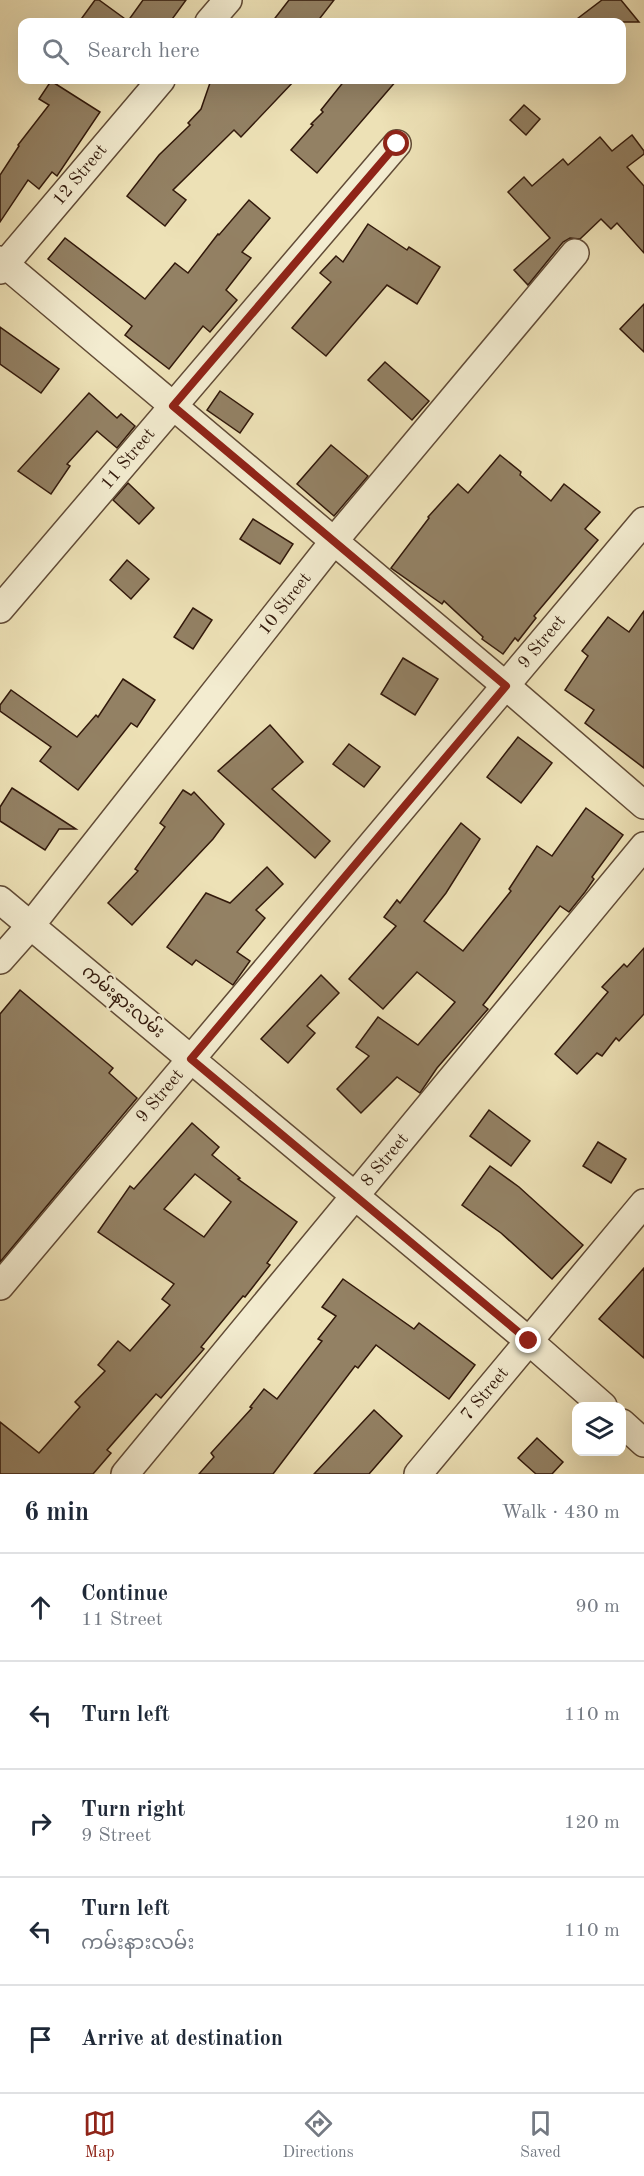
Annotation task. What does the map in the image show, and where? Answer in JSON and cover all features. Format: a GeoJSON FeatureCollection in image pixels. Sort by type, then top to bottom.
{"type":"FeatureCollection","features":[{"type":"Feature","properties":{"kind":"street"},"geometry":{"type":"LineString","coordinates":[[212,18],[228,0]]}},
{"type":"Feature","properties":{"kind":"street","name":"12 Street"},"geometry":{"type":"LineString","coordinates":[[2,265],[158,84]]}},
{"type":"Feature","properties":{"kind":"street","name":"11 Street"},"geometry":{"type":"LineString","coordinates":[[0,609],[397,144]]}},
{"type":"Feature","properties":{"kind":"street","name":"10 Street"},"geometry":{"type":"LineString","coordinates":[[0,960],[31,925],[334,542],[575,253]]}},
{"type":"Feature","properties":{"kind":"street"},"geometry":{"type":"LineString","coordinates":[[2,265],[506,686],[644,805]]}},
{"type":"Feature","properties":{"kind":"street","name":"9 Street"},"geometry":{"type":"LineString","coordinates":[[0,1286],[644,521]]}},
{"type":"Feature","properties":{"kind":"street","name":"8 Street"},"geometry":{"type":"LineString","coordinates":[[125,1474],[644,846]]}},
{"type":"Feature","properties":{"kind":"street","name":"ကမ်းနားလမ်း"},"geometry":{"type":"LineString","coordinates":[[0,900],[529,1341],[597,1402]]}},
{"type":"Feature","properties":{"kind":"street","name":"7 Street"},"geometry":{"type":"LineString","coordinates":[[418,1474],[644,1203]]}},
{"type":"Feature","properties":{"kind":"street"},"geometry":{"type":"LineString","coordinates":[[626,1427],[644,1443]]}},
{"type":"Feature","properties":{"kind":"building"},"geometry":{"type":"Polygon","coordinates":[[[95,0],[99,0],[124,18],[82,18],[95,0]]]}},
{"type":"Feature","properties":{"kind":"building"},"geometry":{"type":"Polygon","coordinates":[[[143,0],[186,0],[173,18],[130,18],[143,0]]]}},
{"type":"Feature","properties":{"kind":"building"},"geometry":{"type":"Polygon","coordinates":[[[289,0],[334,0],[320,18],[275,18],[289,0]]]}},
{"type":"Feature","properties":{"kind":"building"},"geometry":{"type":"Polygon","coordinates":[[[602,0],[621,0],[639,22],[626,22],[626,18],[578,18],[602,0]]]}},
{"type":"Feature","properties":{"kind":"building"},"geometry":{"type":"Polygon","coordinates":[[[49,84],[56,84],[100,112],[57,176],[52,172],[39,189],[28,180],[0,222],[0,175],[18,145],[49,105],[39,99],[49,84]]]}},
{"type":"Feature","properties":{"kind":"building"},"geometry":{"type":"Polygon","coordinates":[[[210,84],[291,84],[241,137],[234,130],[173,190],[186,200],[165,226],[127,196],[159,155],[190,125],[188,123],[201,109],[210,84]]]}},
{"type":"Feature","properties":{"kind":"building"},"geometry":{"type":"Polygon","coordinates":[[[342,84],[394,84],[317,173],[291,150],[323,112],[321,110],[342,84]]]}},
{"type":"Feature","properties":{"kind":"building"},"geometry":{"type":"Polygon","coordinates":[[[524,105],[540,119],[526,135],[510,120],[524,105]]]}},
{"type":"Feature","properties":{"kind":"building"},"geometry":{"type":"Polygon","coordinates":[[[632,135],[644,151],[644,154],[627,167],[644,186],[644,253],[617,223],[611,229],[601,219],[580,239],[570,238],[563,242],[528,285],[514,270],[550,238],[508,192],[524,177],[532,186],[563,159],[568,165],[600,137],[612,151],[632,135]]]}},
{"type":"Feature","properties":{"kind":"building"},"geometry":{"type":"Polygon","coordinates":[[[249,200],[270,218],[242,252],[251,258],[226,290],[237,300],[210,332],[203,326],[169,369],[125,335],[132,326],[48,259],[65,238],[145,299],[175,263],[188,273],[218,234],[249,200]]]}},
{"type":"Feature","properties":{"kind":"building"},"geometry":{"type":"Polygon","coordinates":[[[368,224],[407,250],[409,247],[440,267],[417,304],[387,285],[326,356],[292,328],[331,282],[320,273],[336,256],[343,262],[368,224]]]}},
{"type":"Feature","properties":{"kind":"building"},"geometry":{"type":"Polygon","coordinates":[[[644,304],[644,352],[620,329],[644,304]]]}},
{"type":"Feature","properties":{"kind":"building"},"geometry":{"type":"Polygon","coordinates":[[[0,327],[59,369],[41,393],[0,364],[0,327]]]}},
{"type":"Feature","properties":{"kind":"building"},"geometry":{"type":"Polygon","coordinates":[[[385,362],[429,401],[412,420],[368,380],[385,362]]]}},
{"type":"Feature","properties":{"kind":"building"},"geometry":{"type":"Polygon","coordinates":[[[220,391],[253,414],[240,433],[207,410],[220,391]]]}},
{"type":"Feature","properties":{"kind":"building"},"geometry":{"type":"Polygon","coordinates":[[[89,393],[117,418],[121,414],[135,426],[117,448],[97,431],[67,464],[70,466],[51,494],[18,471],[89,393]]]}},
{"type":"Feature","properties":{"kind":"building"},"geometry":{"type":"Polygon","coordinates":[[[331,445],[368,476],[334,516],[297,484],[331,445]]]}},
{"type":"Feature","properties":{"kind":"building"},"geometry":{"type":"Polygon","coordinates":[[[500,455],[551,501],[564,484],[600,512],[585,529],[598,540],[534,616],[536,618],[518,641],[515,638],[503,654],[482,639],[483,637],[444,601],[442,604],[391,568],[428,517],[458,484],[468,493],[500,455]]]}},
{"type":"Feature","properties":{"kind":"building"},"geometry":{"type":"Polygon","coordinates":[[[128,483],[154,508],[139,524],[113,500],[128,483]]]}},
{"type":"Feature","properties":{"kind":"building"},"geometry":{"type":"Polygon","coordinates":[[[253,519],[293,544],[280,564],[240,539],[253,519]]]}},
{"type":"Feature","properties":{"kind":"building"},"geometry":{"type":"Polygon","coordinates":[[[127,560],[149,579],[131,599],[110,580],[127,560]]]}},
{"type":"Feature","properties":{"kind":"building"},"geometry":{"type":"Polygon","coordinates":[[[193,608],[212,620],[193,649],[174,637],[193,608]]]}},
{"type":"Feature","properties":{"kind":"building"},"geometry":{"type":"Polygon","coordinates":[[[644,611],[644,768],[585,723],[594,710],[565,690],[588,656],[582,651],[608,617],[629,632],[644,611]]]}},
{"type":"Feature","properties":{"kind":"building"},"geometry":{"type":"Polygon","coordinates":[[[403,658],[438,679],[415,715],[381,694],[403,658]]]}},
{"type":"Feature","properties":{"kind":"building"},"geometry":{"type":"Polygon","coordinates":[[[123,679],[155,700],[137,727],[131,723],[78,790],[40,761],[51,747],[0,711],[0,705],[11,690],[77,737],[96,715],[98,717],[123,679]]]}},
{"type":"Feature","properties":{"kind":"building"},"geometry":{"type":"Polygon","coordinates":[[[270,725],[303,762],[272,789],[330,841],[315,858],[218,771],[270,725]]]}},
{"type":"Feature","properties":{"kind":"building"},"geometry":{"type":"Polygon","coordinates":[[[518,737],[552,763],[521,803],[487,777],[518,737]]]}},
{"type":"Feature","properties":{"kind":"building"},"geometry":{"type":"Polygon","coordinates":[[[349,744],[380,767],[364,787],[333,764],[349,744]]]}},
{"type":"Feature","properties":{"kind":"building"},"geometry":{"type":"Polygon","coordinates":[[[12,788],[76,829],[59,829],[45,850],[0,821],[0,807],[12,788]]]}},
{"type":"Feature","properties":{"kind":"building"},"geometry":{"type":"Polygon","coordinates":[[[183,790],[191,795],[194,792],[224,824],[213,839],[132,925],[108,903],[138,871],[135,869],[165,827],[160,823],[183,790]]]}},
{"type":"Feature","properties":{"kind":"building"},"geometry":{"type":"Polygon","coordinates":[[[586,808],[623,835],[592,877],[594,879],[585,892],[569,912],[560,906],[483,1005],[488,1009],[437,1068],[420,1093],[397,1077],[361,1113],[337,1089],[369,1056],[356,1047],[378,1017],[418,1045],[455,1002],[417,972],[383,1009],[349,979],[396,926],[384,917],[397,900],[400,903],[461,823],[480,839],[446,893],[424,921],[463,951],[511,891],[509,889],[537,846],[552,856],[586,808]]]}},
{"type":"Feature","properties":{"kind":"building"},"geometry":{"type":"Polygon","coordinates":[[[267,867],[283,884],[256,910],[265,918],[237,952],[250,961],[233,985],[196,960],[192,965],[167,947],[206,893],[230,903],[267,867]]]}},
{"type":"Feature","properties":{"kind":"building"},"geometry":{"type":"Polygon","coordinates":[[[644,948],[644,1014],[619,1041],[616,1038],[602,1056],[597,1053],[577,1074],[555,1054],[608,992],[602,987],[624,964],[627,967],[644,948]]]}},
{"type":"Feature","properties":{"kind":"building"},"geometry":{"type":"Polygon","coordinates":[[[321,975],[339,993],[307,1026],[315,1033],[288,1063],[261,1039],[321,975]]]}},
{"type":"Feature","properties":{"kind":"building"},"geometry":{"type":"Polygon","coordinates":[[[20,990],[113,1068],[109,1073],[137,1098],[0,1262],[0,1014],[20,990]]]}},
{"type":"Feature","properties":{"kind":"building"},"geometry":{"type":"Polygon","coordinates":[[[489,1110],[530,1141],[511,1166],[470,1136],[489,1110]]]}},
{"type":"Feature","properties":{"kind":"building"},"geometry":{"type":"Polygon","coordinates":[[[192,1123],[219,1147],[212,1155],[240,1178],[238,1179],[297,1222],[267,1263],[270,1265],[201,1347],[204,1349],[161,1398],[156,1394],[107,1450],[111,1453],[93,1474],[0,1474],[0,1422],[39,1453],[80,1407],[75,1402],[105,1371],[98,1365],[118,1341],[130,1351],[170,1305],[162,1299],[174,1284],[98,1232],[130,1186],[134,1189],[192,1123]],[[195,1174],[164,1209],[204,1237],[231,1202],[195,1174]]]}},
{"type":"Feature","properties":{"kind":"building"},"geometry":{"type":"Polygon","coordinates":[[[598,1142],[626,1159],[611,1183],[583,1166],[598,1142]]]}},
{"type":"Feature","properties":{"kind":"building"},"geometry":{"type":"Polygon","coordinates":[[[490,1166],[519,1187],[583,1245],[552,1279],[501,1233],[462,1205],[490,1166]]]}},
{"type":"Feature","properties":{"kind":"building"},"geometry":{"type":"Polygon","coordinates":[[[644,1268],[644,1358],[599,1319],[644,1268]]]}},
{"type":"Feature","properties":{"kind":"building"},"geometry":{"type":"Polygon","coordinates":[[[343,1279],[414,1329],[419,1323],[475,1365],[449,1399],[376,1345],[358,1368],[355,1366],[273,1474],[199,1474],[214,1457],[211,1453],[252,1408],[250,1407],[264,1389],[277,1399],[322,1341],[318,1339],[336,1316],[322,1307],[343,1279]]]}},
{"type":"Feature","properties":{"kind":"building"},"geometry":{"type":"Polygon","coordinates":[[[374,1410],[402,1436],[369,1474],[314,1474],[374,1410]]]}},
{"type":"Feature","properties":{"kind":"building"},"geometry":{"type":"Polygon","coordinates":[[[537,1438],[563,1462],[552,1474],[536,1474],[518,1458],[537,1438]]]}},
{"type":"Feature","properties":{"kind":"route"},"geometry":{"type":"LineString","coordinates":[[397,144],[173,406],[506,686],[191,1059],[529,1341]]}}]}
